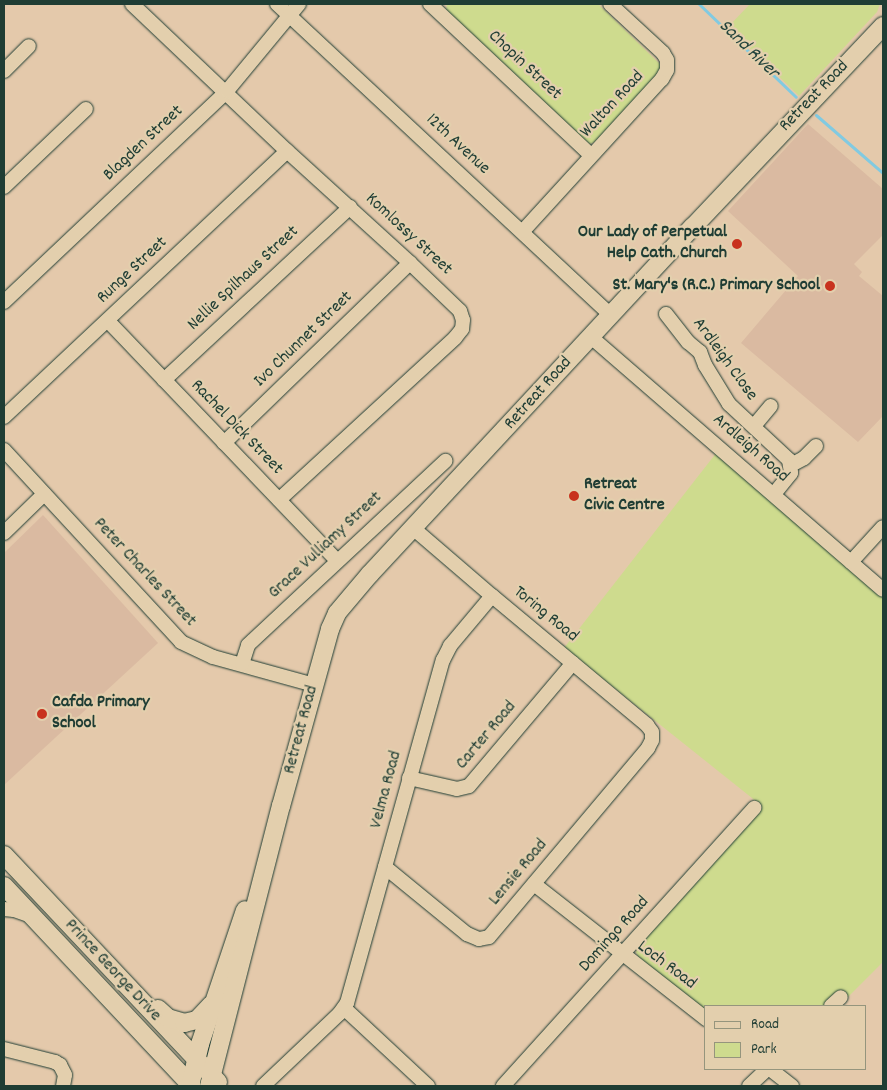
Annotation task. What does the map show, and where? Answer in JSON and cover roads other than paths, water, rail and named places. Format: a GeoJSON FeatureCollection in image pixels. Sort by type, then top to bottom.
{"type":"FeatureCollection","features":[{"type":"Feature","properties":{"kind":"main road","name":"Retreat Road"},"geometry":{"type":"LineString","coordinates":[[214,1083],[280,811],[330,629],[337,613],[346,600],[591,336],[883,26]]}},
{"type":"Feature","properties":{"kind":"main road","name":"Retreat Road"},"geometry":{"type":"LineString","coordinates":[[191,1086],[195,1060],[213,1002],[280,811]]}},
{"type":"Feature","properties":{"kind":"main road","name":"Prince George Drive"},"geometry":{"type":"LineString","coordinates":[[4,855],[195,1060],[214,1083]]}},
{"type":"Feature","properties":{"kind":"main road","name":"Prince George Drive"},"geometry":{"type":"LineString","coordinates":[[4,886],[191,1086]]}},
{"type":"Feature","properties":{"kind":"main road"},"geometry":{"type":"LineString","coordinates":[[72,929],[124,975],[168,1018],[184,1023],[193,1022],[201,1017],[213,1002]]}},
{"type":"Feature","properties":{"kind":"street","name":"Komlossy Street"},"geometry":{"type":"LineString","coordinates":[[132,4],[227,91],[287,151],[410,263],[460,311],[463,320],[462,329],[455,338],[279,500]]}},
{"type":"Feature","properties":{"kind":"street","name":"12th Avenue"},"geometry":{"type":"LineString","coordinates":[[277,4],[523,231],[611,315]]}},
{"type":"Feature","properties":{"kind":"street","name":"Blagden Street"},"geometry":{"type":"LineString","coordinates":[[4,302],[227,91],[300,4]]}},
{"type":"Feature","properties":{"kind":"street","name":"Walton Road"},"geometry":{"type":"LineString","coordinates":[[523,231],[662,79],[667,70],[667,60],[664,54],[610,4]]}},
{"type":"Feature","properties":{"kind":"street","name":"Chopin Street"},"geometry":{"type":"LineString","coordinates":[[433,5],[592,155]]}},
{"type":"Feature","properties":{"kind":"street"},"geometry":{"type":"LineString","coordinates":[[4,71],[29,46]]}},
{"type":"Feature","properties":{"kind":"street"},"geometry":{"type":"LineString","coordinates":[[4,187],[86,109]]}},
{"type":"Feature","properties":{"kind":"street","name":"Runge Street"},"geometry":{"type":"LineString","coordinates":[[4,417],[287,151]]}},
{"type":"Feature","properties":{"kind":"street","name":"Nellie Spilhaus Street"},"geometry":{"type":"LineString","coordinates":[[164,380],[350,207]]}},
{"type":"Feature","properties":{"kind":"street","name":"Ivo Chunnet Street"},"geometry":{"type":"LineString","coordinates":[[224,443],[410,263]]}},
{"type":"Feature","properties":{"kind":"street","name":"Ardleigh Close"},"geometry":{"type":"LineString","coordinates":[[666,314],[688,342],[700,352],[705,366],[730,404],[789,460],[791,465]]}},
{"type":"Feature","properties":{"kind":"street","name":"Rachel Dick Street"},"geometry":{"type":"LineString","coordinates":[[108,321],[337,562]]}},
{"type":"Feature","properties":{"kind":"street","name":"Ardleigh Road"},"geometry":{"type":"LineString","coordinates":[[591,336],[883,590]]}},
{"type":"Feature","properties":{"kind":"street"},"geometry":{"type":"LineString","coordinates":[[754,426],[771,406]]}},
{"type":"Feature","properties":{"kind":"street"},"geometry":{"type":"LineString","coordinates":[[774,494],[789,476],[791,465],[804,458],[816,446]]}},
{"type":"Feature","properties":{"kind":"street","name":"Peter Charles Street"},"geometry":{"type":"LineString","coordinates":[[4,450],[181,642],[201,653],[315,685]]}},
{"type":"Feature","properties":{"kind":"street","name":"Grace Vulliamy Street"},"geometry":{"type":"LineString","coordinates":[[242,664],[248,645],[445,461]]}},
{"type":"Feature","properties":{"kind":"street"},"geometry":{"type":"LineString","coordinates":[[4,533],[44,494]]}},
{"type":"Feature","properties":{"kind":"street"},"geometry":{"type":"LineString","coordinates":[[850,562],[883,526]]}},
{"type":"Feature","properties":{"kind":"street","name":"Toring Road"},"geometry":{"type":"LineString","coordinates":[[413,528],[647,724],[652,732]]}},
{"type":"Feature","properties":{"kind":"street","name":"Velma Road"},"geometry":{"type":"LineString","coordinates":[[263,1086],[344,1008],[349,997],[409,778],[446,653],[492,596]]}},
{"type":"Feature","properties":{"kind":"street","name":"Carter Road"},"geometry":{"type":"LineString","coordinates":[[409,778],[457,789],[469,786],[573,663]]}},
{"type":"Feature","properties":{"kind":"street","name":"Lensie Road"},"geometry":{"type":"LineString","coordinates":[[385,868],[467,934],[478,939],[489,937],[648,748],[652,740],[652,732]]}},
{"type":"Feature","properties":{"kind":"street","name":"Domingo Road"},"geometry":{"type":"LineString","coordinates":[[503,1086],[754,808]]}},
{"type":"Feature","properties":{"kind":"street","name":"Loch Road"},"geometry":{"type":"LineString","coordinates":[[534,884],[704,1017]]}},
{"type":"Feature","properties":{"kind":"street"},"geometry":{"type":"LineString","coordinates":[[4,909],[32,916]]}},
{"type":"Feature","properties":{"kind":"street"},"geometry":{"type":"LineString","coordinates":[[344,1008],[428,1086]]}},
{"type":"Feature","properties":{"kind":"street"},"geometry":{"type":"LineString","coordinates":[[4,1048],[60,1065],[65,1075],[64,1086]]}},
{"type":"Feature","properties":{"kind":"street"},"geometry":{"type":"LineString","coordinates":[[749,1086],[768,1070]]}},
{"type":"Feature","properties":{"kind":"street"},"geometry":{"type":"LineString","coordinates":[[770,1070],[792,1086]]}},
{"type":"Feature","properties":{"kind":"waterway","name":"Sand River"},"geometry":{"type":"LineString","coordinates":[[699,4],[796,97]]}},
{"type":"Feature","properties":{"kind":"waterway","name":"Sand River"},"geometry":{"type":"LineString","coordinates":[[816,115],[883,173]]}},
{"type":"Feature","properties":{"kind":"place","name":"Our Lady of Perpetual Help Cath. Church"},"geometry":{"type":"Point","coordinates":[737,244]}},
{"type":"Feature","properties":{"kind":"place","name":"St. Mary's (R.C.) Primary School"},"geometry":{"type":"Point","coordinates":[830,286]}},
{"type":"Feature","properties":{"kind":"place","name":"Retreat Civic Centre"},"geometry":{"type":"Point","coordinates":[574,496]}},
{"type":"Feature","properties":{"kind":"place","name":"Cafda Primary School"},"geometry":{"type":"Point","coordinates":[42,714]}}]}
